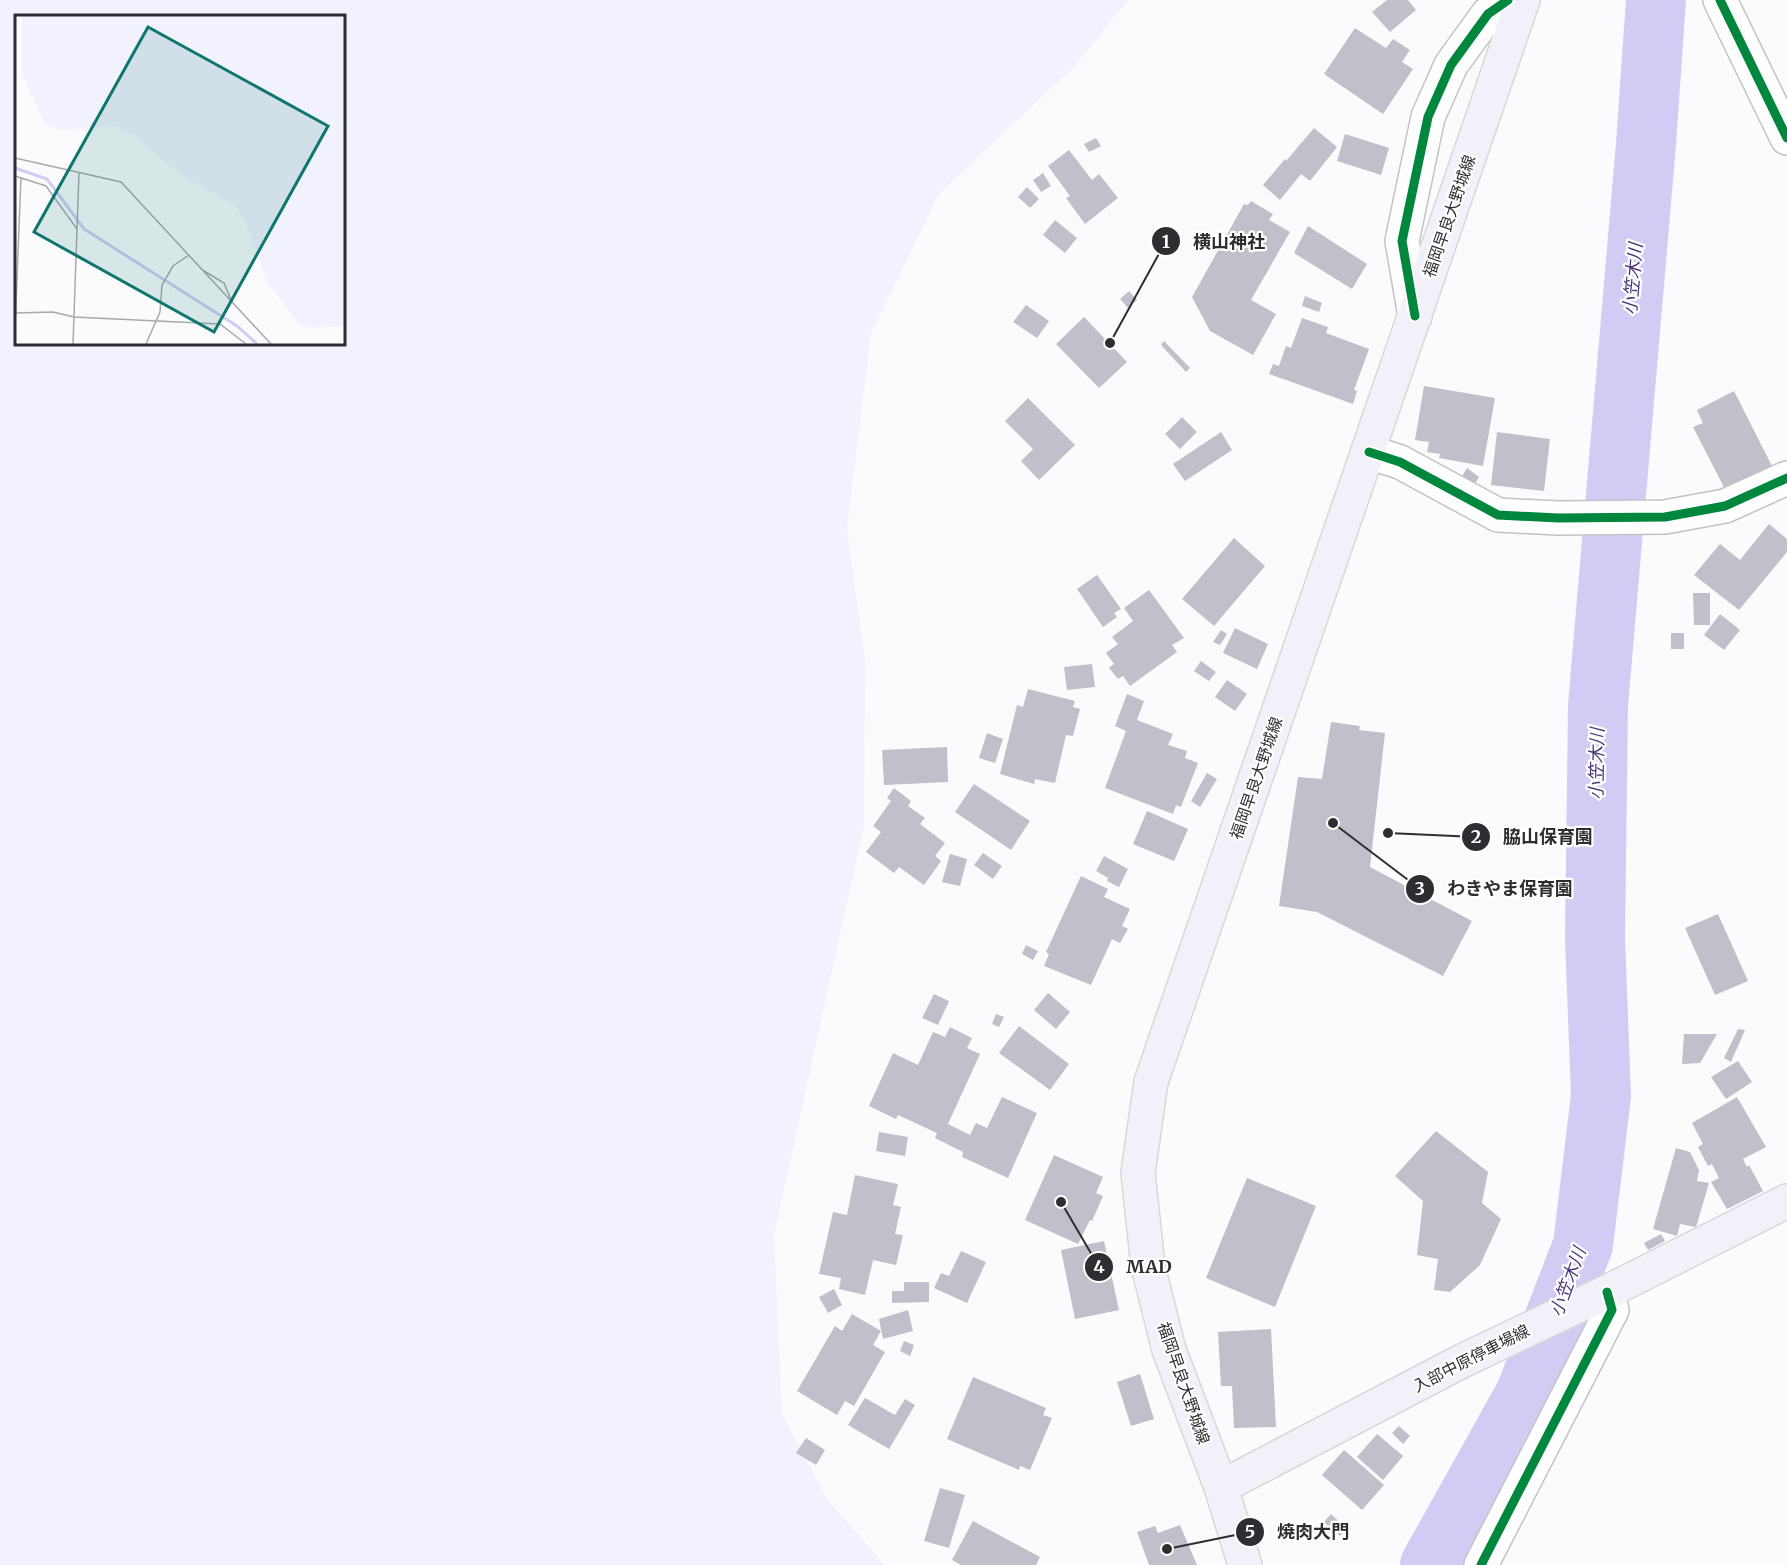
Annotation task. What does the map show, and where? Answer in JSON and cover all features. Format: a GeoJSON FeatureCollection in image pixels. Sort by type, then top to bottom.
{"type":"FeatureCollection","features":[{"type":"Feature","properties":{"kind":"main road","name":"福岡早良大野城線"},"geometry":{"type":"LineString","coordinates":[[1245,1565],[1221,1487],[1169,1350],[1148,1266],[1138,1173],[1151,1082],[1523,0]]}},
{"type":"Feature","properties":{"kind":"main road","name":"入部中原停車場線"},"geometry":{"type":"LineString","coordinates":[[1221,1487],[1462,1361],[1787,1201]]}},
{"type":"Feature","properties":{"kind":"street"},"geometry":{"type":"LineString","coordinates":[[1415,316],[1402,241],[1428,117],[1451,65],[1488,14],[1508,0]]}},
{"type":"Feature","properties":{"kind":"street"},"geometry":{"type":"LineString","coordinates":[[1720,0],[1787,138]]}},
{"type":"Feature","properties":{"kind":"street"},"geometry":{"type":"LineString","coordinates":[[1369,452],[1400,462],[1498,515],[1558,518],[1665,517],[1725,506],[1787,478]]}},
{"type":"Feature","properties":{"kind":"street"},"geometry":{"type":"LineString","coordinates":[[1481,1565],[1612,1310],[1602,1294]]}},
{"type":"Feature","properties":{"kind":"shaded area"},"geometry":{"type":"Polygon","coordinates":[[[0,0],[1128,0],[1074,67],[939,194],[871,333],[847,529],[865,662],[864,825],[774,1235],[782,1414],[827,1499],[885,1565],[0,1565],[0,0]]]}},
{"type":"Feature","properties":{"kind":"building"},"geometry":{"type":"Polygon","coordinates":[[[1387,0],[1408,0],[1416,10],[1390,32],[1372,12],[1387,0]]]}},
{"type":"Feature","properties":{"kind":"building"},"geometry":{"type":"Polygon","coordinates":[[[1355,28],[1386,48],[1393,39],[1410,50],[1402,62],[1413,69],[1383,114],[1324,74],[1355,28]]]}},
{"type":"Feature","properties":{"kind":"building"},"geometry":{"type":"Polygon","coordinates":[[[1314,128],[1337,147],[1310,181],[1301,174],[1280,200],[1263,185],[1314,128]]]}},
{"type":"Feature","properties":{"kind":"building"},"geometry":{"type":"Polygon","coordinates":[[[1345,134],[1389,148],[1381,175],[1337,161],[1345,134]]]}},
{"type":"Feature","properties":{"kind":"building"},"geometry":{"type":"Polygon","coordinates":[[[1096,138],[1101,146],[1089,152],[1084,144],[1096,138]]]}},
{"type":"Feature","properties":{"kind":"building"},"geometry":{"type":"Polygon","coordinates":[[[1069,150],[1092,180],[1099,174],[1118,198],[1085,224],[1066,198],[1070,196],[1048,166],[1069,150]]]}},
{"type":"Feature","properties":{"kind":"building"},"geometry":{"type":"Polygon","coordinates":[[[1043,173],[1051,186],[1041,192],[1033,180],[1043,173]]]}},
{"type":"Feature","properties":{"kind":"building"},"geometry":{"type":"Polygon","coordinates":[[[1027,187],[1039,199],[1030,208],[1018,197],[1027,187]]]}},
{"type":"Feature","properties":{"kind":"building"},"geometry":{"type":"Polygon","coordinates":[[[1251,201],[1273,214],[1269,220],[1290,232],[1251,300],[1276,314],[1253,355],[1210,331],[1192,297],[1244,204],[1248,205],[1251,201]]]}},
{"type":"Feature","properties":{"kind":"building"},"geometry":{"type":"Polygon","coordinates":[[[1055,220],[1077,238],[1065,253],[1043,235],[1055,220]]]}},
{"type":"Feature","properties":{"kind":"building"},"geometry":{"type":"Polygon","coordinates":[[[1308,226],[1367,264],[1352,289],[1294,253],[1308,226]]]}},
{"type":"Feature","properties":{"kind":"building"},"geometry":{"type":"Polygon","coordinates":[[[1129,291],[1137,300],[1128,308],[1120,299],[1129,291]]]}},
{"type":"Feature","properties":{"kind":"building"},"geometry":{"type":"Polygon","coordinates":[[[1305,296],[1322,303],[1319,312],[1302,306],[1305,296]]]}},
{"type":"Feature","properties":{"kind":"building"},"geometry":{"type":"Polygon","coordinates":[[[1026,305],[1049,321],[1037,338],[1013,322],[1026,305]]]}},
{"type":"Feature","properties":{"kind":"building"},"geometry":{"type":"Polygon","coordinates":[[[1084,317],[1127,362],[1099,388],[1056,344],[1084,317]]]}},
{"type":"Feature","properties":{"kind":"building"},"geometry":{"type":"Polygon","coordinates":[[[1302,318],[1328,327],[1326,333],[1369,349],[1354,390],[1357,391],[1353,404],[1269,374],[1273,364],[1279,366],[1286,346],[1291,348],[1302,318]]]}},
{"type":"Feature","properties":{"kind":"building"},"geometry":{"type":"Polygon","coordinates":[[[1164,341],[1190,368],[1186,372],[1161,345],[1164,341]]]}},
{"type":"Feature","properties":{"kind":"building"},"geometry":{"type":"Polygon","coordinates":[[[1424,386],[1495,398],[1483,466],[1439,458],[1440,454],[1427,452],[1429,442],[1415,440],[1424,386]]]}},
{"type":"Feature","properties":{"kind":"building"},"geometry":{"type":"Polygon","coordinates":[[[1734,391],[1775,472],[1728,495],[1693,427],[1703,423],[1697,410],[1734,391]]]}},
{"type":"Feature","properties":{"kind":"building"},"geometry":{"type":"Polygon","coordinates":[[[1028,398],[1075,445],[1039,480],[1021,461],[1033,449],[1005,421],[1028,398]]]}},
{"type":"Feature","properties":{"kind":"building"},"geometry":{"type":"Polygon","coordinates":[[[1182,417],[1197,432],[1180,449],[1165,434],[1182,417]]]}},
{"type":"Feature","properties":{"kind":"building"},"geometry":{"type":"Polygon","coordinates":[[[1221,432],[1232,450],[1185,481],[1173,464],[1221,432]]]}},
{"type":"Feature","properties":{"kind":"building"},"geometry":{"type":"Polygon","coordinates":[[[1497,432],[1550,439],[1544,491],[1491,485],[1497,432]]]}},
{"type":"Feature","properties":{"kind":"building"},"geometry":{"type":"Polygon","coordinates":[[[1467,468],[1479,477],[1474,485],[1462,476],[1467,468]]]}},
{"type":"Feature","properties":{"kind":"building"},"geometry":{"type":"Polygon","coordinates":[[[1769,524],[1787,539],[1787,552],[1739,610],[1694,575],[1720,544],[1740,560],[1769,524]]]}},
{"type":"Feature","properties":{"kind":"building"},"geometry":{"type":"Polygon","coordinates":[[[1234,538],[1265,566],[1214,626],[1182,599],[1234,538]]]}},
{"type":"Feature","properties":{"kind":"building"},"geometry":{"type":"Polygon","coordinates":[[[1097,575],[1121,609],[1114,613],[1117,617],[1103,627],[1077,589],[1097,575]]]}},
{"type":"Feature","properties":{"kind":"building"},"geometry":{"type":"Polygon","coordinates":[[[1149,590],[1184,638],[1172,645],[1177,652],[1130,686],[1123,676],[1118,679],[1109,668],[1114,664],[1106,653],[1118,644],[1112,637],[1133,621],[1124,608],[1149,590]]]}},
{"type":"Feature","properties":{"kind":"building"},"geometry":{"type":"Polygon","coordinates":[[[1693,593],[1710,593],[1710,625],[1694,625],[1693,593]]]}},
{"type":"Feature","properties":{"kind":"building"},"geometry":{"type":"Polygon","coordinates":[[[1720,614],[1740,630],[1724,650],[1704,635],[1720,614]]]}},
{"type":"Feature","properties":{"kind":"building"},"geometry":{"type":"Polygon","coordinates":[[[1235,628],[1268,644],[1257,669],[1223,653],[1235,628]]]}},
{"type":"Feature","properties":{"kind":"building"},"geometry":{"type":"Polygon","coordinates":[[[1221,630],[1227,634],[1220,645],[1213,642],[1221,630]]]}},
{"type":"Feature","properties":{"kind":"building"},"geometry":{"type":"Polygon","coordinates":[[[1671,633],[1684,633],[1684,649],[1671,649],[1671,633]]]}},
{"type":"Feature","properties":{"kind":"building"},"geometry":{"type":"Polygon","coordinates":[[[1201,661],[1216,672],[1209,681],[1194,671],[1201,661]]]}},
{"type":"Feature","properties":{"kind":"building"},"geometry":{"type":"Polygon","coordinates":[[[1092,664],[1095,687],[1067,690],[1064,667],[1092,664]]]}},
{"type":"Feature","properties":{"kind":"building"},"geometry":{"type":"Polygon","coordinates":[[[1227,680],[1247,694],[1235,711],[1215,697],[1227,680]]]}},
{"type":"Feature","properties":{"kind":"building"},"geometry":{"type":"Polygon","coordinates":[[[1028,689],[1075,701],[1073,707],[1080,709],[1073,736],[1066,735],[1055,783],[1035,779],[1034,784],[1000,774],[1017,705],[1023,707],[1028,689]]]}},
{"type":"Feature","properties":{"kind":"building"},"geometry":{"type":"Polygon","coordinates":[[[1127,694],[1144,701],[1137,720],[1173,734],[1168,745],[1187,751],[1185,758],[1198,763],[1181,807],[1176,805],[1173,814],[1105,788],[1126,731],[1115,726],[1127,694]]]}},
{"type":"Feature","properties":{"kind":"building"},"geometry":{"type":"Polygon","coordinates":[[[1331,722],[1360,726],[1359,730],[1385,733],[1370,867],[1472,921],[1443,976],[1317,912],[1279,906],[1298,777],[1322,779],[1331,722]]]}},
{"type":"Feature","properties":{"kind":"building"},"geometry":{"type":"Polygon","coordinates":[[[987,733],[1003,739],[995,763],[979,758],[987,733]]]}},
{"type":"Feature","properties":{"kind":"building"},"geometry":{"type":"Polygon","coordinates":[[[947,747],[948,782],[884,785],[882,750],[947,747]]]}},
{"type":"Feature","properties":{"kind":"building"},"geometry":{"type":"Polygon","coordinates":[[[1207,773],[1217,779],[1200,807],[1191,801],[1207,773]]]}},
{"type":"Feature","properties":{"kind":"building"},"geometry":{"type":"Polygon","coordinates":[[[974,784],[1030,821],[1011,850],[955,812],[974,784]]]}},
{"type":"Feature","properties":{"kind":"building"},"geometry":{"type":"Polygon","coordinates":[[[894,788],[911,801],[908,806],[925,818],[920,824],[945,843],[935,856],[941,861],[924,885],[899,867],[894,873],[866,852],[881,832],[873,826],[891,801],[887,798],[894,788]]]}},
{"type":"Feature","properties":{"kind":"building"},"geometry":{"type":"Polygon","coordinates":[[[1147,811],[1188,829],[1174,861],[1133,844],[1147,811]]]}},
{"type":"Feature","properties":{"kind":"building"},"geometry":{"type":"Polygon","coordinates":[[[983,853],[1002,866],[993,879],[974,865],[983,853]]]}},
{"type":"Feature","properties":{"kind":"building"},"geometry":{"type":"Polygon","coordinates":[[[950,854],[967,859],[960,886],[942,882],[950,854]]]}},
{"type":"Feature","properties":{"kind":"building"},"geometry":{"type":"Polygon","coordinates":[[[1104,856],[1128,869],[1119,887],[1107,881],[1108,878],[1096,871],[1104,856]]]}},
{"type":"Feature","properties":{"kind":"building"},"geometry":{"type":"Polygon","coordinates":[[[1081,876],[1108,889],[1104,897],[1130,909],[1122,926],[1128,929],[1120,943],[1112,939],[1091,985],[1044,966],[1049,954],[1046,952],[1081,876]]]}},
{"type":"Feature","properties":{"kind":"building"},"geometry":{"type":"Polygon","coordinates":[[[1718,914],[1748,981],[1715,995],[1685,928],[1718,914]]]}},
{"type":"Feature","properties":{"kind":"building"},"geometry":{"type":"Polygon","coordinates":[[[1026,945],[1038,951],[1033,960],[1022,954],[1026,945]]]}},
{"type":"Feature","properties":{"kind":"building"},"geometry":{"type":"Polygon","coordinates":[[[1048,993],[1070,1012],[1056,1029],[1034,1010],[1048,993]]]}},
{"type":"Feature","properties":{"kind":"building"},"geometry":{"type":"Polygon","coordinates":[[[934,994],[949,1001],[938,1025],[922,1018],[934,994]]]}},
{"type":"Feature","properties":{"kind":"building"},"geometry":{"type":"Polygon","coordinates":[[[996,1014],[1004,1017],[999,1027],[992,1024],[996,1014]]]}},
{"type":"Feature","properties":{"kind":"building"},"geometry":{"type":"Polygon","coordinates":[[[1019,1026],[1069,1064],[1050,1090],[999,1053],[1019,1026]]]}},
{"type":"Feature","properties":{"kind":"building"},"geometry":{"type":"Polygon","coordinates":[[[950,1027],[972,1038],[967,1048],[980,1054],[948,1124],[970,1135],[976,1123],[987,1128],[1002,1097],[1037,1113],[1008,1178],[962,1157],[963,1152],[935,1138],[937,1133],[898,1115],[896,1119],[869,1106],[893,1053],[918,1065],[933,1032],[945,1037],[950,1027]]]}},
{"type":"Feature","properties":{"kind":"building"},"geometry":{"type":"Polygon","coordinates":[[[1738,1029],[1745,1030],[1731,1062],[1724,1058],[1738,1029]]]}},
{"type":"Feature","properties":{"kind":"building"},"geometry":{"type":"Polygon","coordinates":[[[1684,1034],[1717,1034],[1700,1063],[1682,1064],[1684,1034]]]}},
{"type":"Feature","properties":{"kind":"building"},"geometry":{"type":"Polygon","coordinates":[[[1738,1061],[1752,1082],[1726,1099],[1711,1077],[1738,1061]]]}},
{"type":"Feature","properties":{"kind":"building"},"geometry":{"type":"Polygon","coordinates":[[[1737,1097],[1766,1147],[1743,1159],[1747,1167],[1749,1165],[1763,1191],[1727,1209],[1711,1182],[1719,1178],[1712,1164],[1708,1166],[1698,1147],[1703,1144],[1692,1123],[1737,1097]]]}},
{"type":"Feature","properties":{"kind":"building"},"geometry":{"type":"Polygon","coordinates":[[[1436,1131],[1488,1172],[1482,1203],[1501,1219],[1480,1265],[1450,1292],[1434,1290],[1438,1259],[1417,1255],[1423,1201],[1395,1176],[1436,1131]]]}},
{"type":"Feature","properties":{"kind":"building"},"geometry":{"type":"Polygon","coordinates":[[[879,1132],[908,1137],[905,1156],[876,1151],[879,1132]]]}},
{"type":"Feature","properties":{"kind":"building"},"geometry":{"type":"Polygon","coordinates":[[[1676,1148],[1690,1152],[1699,1170],[1697,1181],[1709,1183],[1696,1227],[1680,1224],[1677,1236],[1653,1229],[1676,1148]]]}},
{"type":"Feature","properties":{"kind":"building"},"geometry":{"type":"Polygon","coordinates":[[[1054,1155],[1103,1177],[1096,1193],[1103,1196],[1078,1244],[1025,1220],[1054,1155]]]}},
{"type":"Feature","properties":{"kind":"building"},"geometry":{"type":"Polygon","coordinates":[[[855,1175],[898,1184],[893,1205],[901,1207],[895,1234],[903,1235],[896,1265],[873,1260],[865,1295],[839,1289],[841,1278],[819,1274],[833,1212],[847,1215],[855,1175]]]}},
{"type":"Feature","properties":{"kind":"building"},"geometry":{"type":"Polygon","coordinates":[[[1247,1178],[1316,1206],[1275,1307],[1206,1278],[1247,1178]]]}},
{"type":"Feature","properties":{"kind":"building"},"geometry":{"type":"Polygon","coordinates":[[[1661,1234],[1665,1241],[1648,1250],[1644,1243],[1661,1234]]]}},
{"type":"Feature","properties":{"kind":"building"},"geometry":{"type":"Polygon","coordinates":[[[1104,1241],[1119,1310],[1075,1319],[1061,1250],[1104,1241]]]}},
{"type":"Feature","properties":{"kind":"building"},"geometry":{"type":"Polygon","coordinates":[[[961,1251],[986,1262],[967,1303],[934,1288],[941,1273],[949,1276],[961,1251]]]}},
{"type":"Feature","properties":{"kind":"building"},"geometry":{"type":"Polygon","coordinates":[[[904,1282],[929,1282],[929,1302],[892,1303],[892,1291],[904,1291],[904,1282]]]}},
{"type":"Feature","properties":{"kind":"building"},"geometry":{"type":"Polygon","coordinates":[[[834,1289],[842,1305],[828,1313],[819,1297],[834,1289]]]}},
{"type":"Feature","properties":{"kind":"building"},"geometry":{"type":"Polygon","coordinates":[[[908,1310],[913,1331],[883,1339],[879,1319],[908,1310]]]}},
{"type":"Feature","properties":{"kind":"building"},"geometry":{"type":"Polygon","coordinates":[[[852,1314],[881,1331],[873,1345],[885,1352],[854,1406],[845,1401],[837,1415],[797,1391],[835,1326],[842,1331],[852,1314]]]}},
{"type":"Feature","properties":{"kind":"building"},"geometry":{"type":"Polygon","coordinates":[[[1271,1329],[1276,1427],[1234,1428],[1232,1386],[1221,1386],[1218,1332],[1271,1329]]]}},
{"type":"Feature","properties":{"kind":"building"},"geometry":{"type":"Polygon","coordinates":[[[904,1341],[914,1345],[910,1356],[900,1351],[904,1341]]]}},
{"type":"Feature","properties":{"kind":"building"},"geometry":{"type":"Polygon","coordinates":[[[1140,1374],[1154,1419],[1131,1426],[1117,1382],[1140,1374]]]}},
{"type":"Feature","properties":{"kind":"building"},"geometry":{"type":"Polygon","coordinates":[[[973,1377],[1046,1408],[1043,1415],[1052,1418],[1030,1470],[1020,1466],[1019,1470],[947,1439],[973,1377]]]}},
{"type":"Feature","properties":{"kind":"building"},"geometry":{"type":"Polygon","coordinates":[[[865,1398],[895,1415],[905,1399],[915,1405],[889,1449],[848,1425],[865,1398]]]}},
{"type":"Feature","properties":{"kind":"building"},"geometry":{"type":"Polygon","coordinates":[[[1399,1426],[1410,1436],[1403,1444],[1392,1433],[1399,1426]]]}},
{"type":"Feature","properties":{"kind":"building"},"geometry":{"type":"Polygon","coordinates":[[[1377,1434],[1403,1456],[1383,1480],[1357,1457],[1377,1434]]]}},
{"type":"Feature","properties":{"kind":"building"},"geometry":{"type":"Polygon","coordinates":[[[806,1438],[825,1450],[816,1465],[796,1453],[806,1438]]]}},
{"type":"Feature","properties":{"kind":"building"},"geometry":{"type":"Polygon","coordinates":[[[1344,1450],[1384,1485],[1362,1510],[1322,1475],[1344,1450]]]}},
{"type":"Feature","properties":{"kind":"building"},"geometry":{"type":"Polygon","coordinates":[[[940,1488],[965,1495],[949,1548],[924,1541],[940,1488]]]}},
{"type":"Feature","properties":{"kind":"building"},"geometry":{"type":"Polygon","coordinates":[[[1331,1514],[1346,1528],[1340,1536],[1324,1522],[1331,1514]]]}},
{"type":"Feature","properties":{"kind":"building"},"geometry":{"type":"Polygon","coordinates":[[[973,1521],[1040,1557],[1036,1565],[961,1565],[952,1560],[973,1521]]]}},
{"type":"Feature","properties":{"kind":"building"},"geometry":{"type":"Polygon","coordinates":[[[1180,1525],[1197,1565],[1149,1565],[1137,1532],[1155,1526],[1158,1533],[1180,1525]]]}},
{"type":"Feature","properties":{"kind":"waterway","name":"小笠木川"},"geometry":{"type":"LineString","coordinates":[[1430,1565],[1525,1395],[1583,1245],[1601,1096],[1595,939],[1598,705],[1646,144],[1656,0]]}},
{"type":"Feature","properties":{"kind":"cycle path"},"geometry":{"type":"LineString","coordinates":[[1415,316],[1402,241],[1428,117],[1451,65],[1488,14],[1508,0]]}},
{"type":"Feature","properties":{"kind":"cycle path"},"geometry":{"type":"LineString","coordinates":[[1720,0],[1787,138]]}},
{"type":"Feature","properties":{"kind":"cycle path"},"geometry":{"type":"LineString","coordinates":[[1369,452],[1400,462],[1498,515],[1558,518],[1665,517],[1725,506],[1787,478]]}},
{"type":"Feature","properties":{"kind":"cycle path"},"geometry":{"type":"LineString","coordinates":[[1481,1565],[1612,1310],[1607,1292]]}},
{"type":"Feature","properties":{"kind":"place","name":"横山神社"},"geometry":{"type":"Point","coordinates":[1110,343]}},
{"type":"Feature","properties":{"kind":"place","name":"わきやま保育園"},"geometry":{"type":"Point","coordinates":[1333,823]}},
{"type":"Feature","properties":{"kind":"place","name":"脇山保育園"},"geometry":{"type":"Point","coordinates":[1388,833]}},
{"type":"Feature","properties":{"kind":"place","name":"MAD"},"geometry":{"type":"Point","coordinates":[1061,1202]}},
{"type":"Feature","properties":{"kind":"place","name":"焼肉大門"},"geometry":{"type":"Point","coordinates":[1167,1549]}}]}
